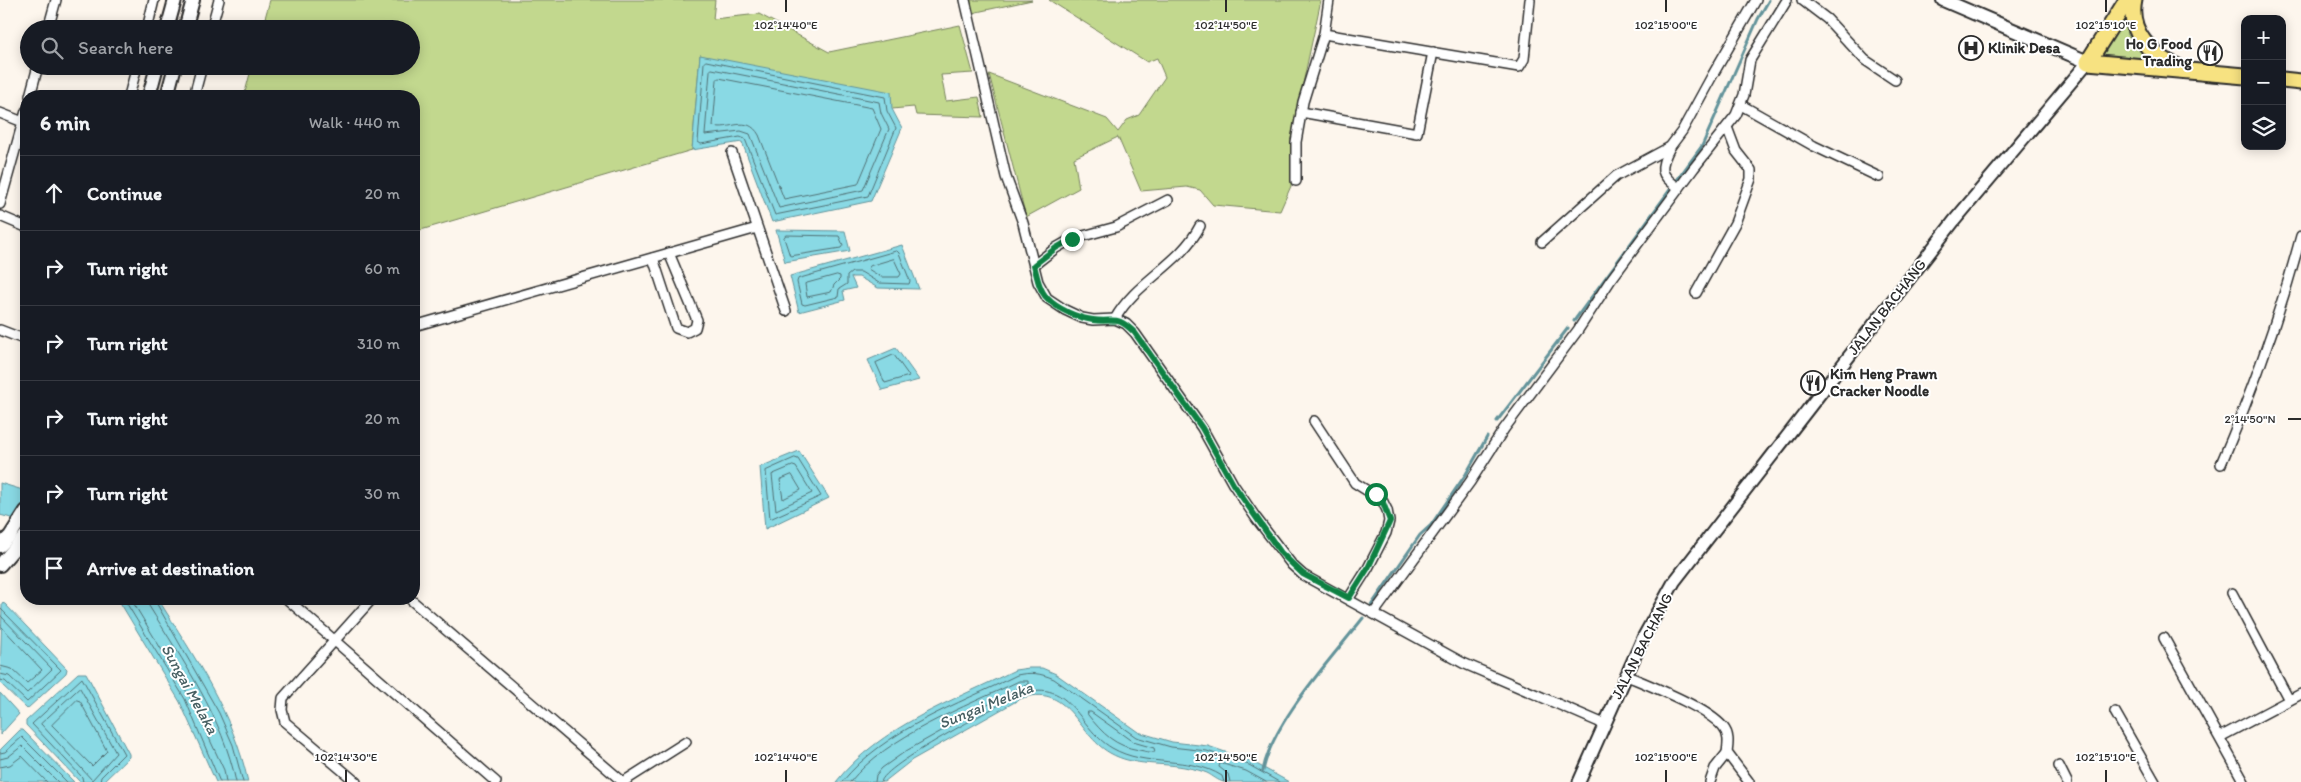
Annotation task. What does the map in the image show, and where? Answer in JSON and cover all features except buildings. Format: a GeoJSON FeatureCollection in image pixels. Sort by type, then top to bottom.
{"type":"FeatureCollection","features":[{"type":"Feature","properties":{"kind":"main road"},"geometry":{"type":"LineString","coordinates":[[170,20],[176,0]]}},
{"type":"Feature","properties":{"kind":"main road"},"geometry":{"type":"LineString","coordinates":[[187,20],[193,0]]}},
{"type":"Feature","properties":{"kind":"main road"},"geometry":{"type":"LineString","coordinates":[[1943,0],[2088,62],[2241,76]]}},
{"type":"Feature","properties":{"kind":"main road","name":"JALAN BACHANG"},"geometry":{"type":"LineString","coordinates":[[2088,62],[2127,0]]}},
{"type":"Feature","properties":{"kind":"main road"},"geometry":{"type":"LineString","coordinates":[[2134,0],[2133,20],[2143,41],[2161,59],[2185,70],[2199,73]]}},
{"type":"Feature","properties":{"kind":"main road"},"geometry":{"type":"LineString","coordinates":[[151,90],[155,75]]}},
{"type":"Feature","properties":{"kind":"main road"},"geometry":{"type":"LineString","coordinates":[[169,90],[173,75]]}},
{"type":"Feature","properties":{"kind":"main road"},"geometry":{"type":"LineString","coordinates":[[2286,80],[2301,82]]}},
{"type":"Feature","properties":{"kind":"main road"},"geometry":{"type":"LineString","coordinates":[[0,546],[20,520]]}},
{"type":"Feature","properties":{"kind":"main road"},"geometry":{"type":"LineString","coordinates":[[0,565],[20,542]]}},
{"type":"Feature","properties":{"kind":"street"},"geometry":{"type":"LineString","coordinates":[[50,20],[56,0]]}},
{"type":"Feature","properties":{"kind":"street"},"geometry":{"type":"LineString","coordinates":[[149,20],[154,0]]}},
{"type":"Feature","properties":{"kind":"street"},"geometry":{"type":"LineString","coordinates":[[213,20],[219,0]]}},
{"type":"Feature","properties":{"kind":"street"},"geometry":{"type":"LineString","coordinates":[[965,0],[1006,177],[1023,223],[1038,282],[1047,298],[1082,318],[1093,320],[1115,319],[1126,324],[1144,344],[1202,428],[1233,484],[1281,553],[1303,574],[1463,663],[1604,724]]}},
{"type":"Feature","properties":{"kind":"street"},"geometry":{"type":"LineString","coordinates":[[1296,181],[1296,142],[1301,112],[1324,34],[1329,0]]}},
{"type":"Feature","properties":{"kind":"street"},"geometry":{"type":"LineString","coordinates":[[1324,34],[1519,67],[1524,59],[1530,0]]}},
{"type":"Feature","properties":{"kind":"street"},"geometry":{"type":"LineString","coordinates":[[1678,187],[1664,177],[1663,166],[1670,147],[1682,131],[1756,0]]}},
{"type":"Feature","properties":{"kind":"street"},"geometry":{"type":"LineString","coordinates":[[1374,613],[1470,482],[1504,429],[1578,330],[1610,281],[1678,187],[1727,127],[1741,105],[1750,60],[1787,0]]}},
{"type":"Feature","properties":{"kind":"street"},"geometry":{"type":"LineString","coordinates":[[1802,0],[1826,19],[1865,60],[1895,80]]}},
{"type":"Feature","properties":{"kind":"street"},"geometry":{"type":"LineString","coordinates":[[1301,112],[1417,133],[1433,52]]}},
{"type":"Feature","properties":{"kind":"street","name":"JALAN BACHANG"},"geometry":{"type":"LineString","coordinates":[[1579,782],[1625,675],[1656,612],[1694,555],[1954,221],[2088,62]]}},
{"type":"Feature","properties":{"kind":"street"},"geometry":{"type":"LineString","coordinates":[[32,90],[36,75]]}},
{"type":"Feature","properties":{"kind":"street"},"geometry":{"type":"LineString","coordinates":[[131,90],[135,75]]}},
{"type":"Feature","properties":{"kind":"street"},"geometry":{"type":"LineString","coordinates":[[196,90],[200,75]]}},
{"type":"Feature","properties":{"kind":"street"},"geometry":{"type":"LineString","coordinates":[[1741,105],[1814,146],[1879,177]]}},
{"type":"Feature","properties":{"kind":"street"},"geometry":{"type":"LineString","coordinates":[[0,113],[20,120]]}},
{"type":"Feature","properties":{"kind":"street"},"geometry":{"type":"LineString","coordinates":[[1696,293],[1735,223],[1752,179],[1751,170],[1736,151],[1727,127]]}},
{"type":"Feature","properties":{"kind":"street"},"geometry":{"type":"LineString","coordinates":[[0,204],[20,136]]}},
{"type":"Feature","properties":{"kind":"street"},"geometry":{"type":"LineString","coordinates":[[1542,242],[1616,176],[1670,147]]}},
{"type":"Feature","properties":{"kind":"street"},"geometry":{"type":"LineString","coordinates":[[732,153],[786,311]]}},
{"type":"Feature","properties":{"kind":"street"},"geometry":{"type":"LineString","coordinates":[[1034,265],[1056,248],[1072,239],[1116,227],[1168,200]]}},
{"type":"Feature","properties":{"kind":"street"},"geometry":{"type":"LineString","coordinates":[[0,216],[20,224]]}},
{"type":"Feature","properties":{"kind":"street"},"geometry":{"type":"LineString","coordinates":[[1115,319],[1129,297],[1181,253],[1194,238],[1200,226]]}},
{"type":"Feature","properties":{"kind":"street"},"geometry":{"type":"LineString","coordinates":[[420,324],[757,228]]}},
{"type":"Feature","properties":{"kind":"street"},"geometry":{"type":"LineString","coordinates":[[2221,464],[2250,396],[2275,325],[2301,236]]}},
{"type":"Feature","properties":{"kind":"street"},"geometry":{"type":"LineString","coordinates":[[653,258],[676,328],[687,332],[696,328],[697,320],[670,253]]}},
{"type":"Feature","properties":{"kind":"street"},"geometry":{"type":"LineString","coordinates":[[0,330],[20,338]]}},
{"type":"Feature","properties":{"kind":"street"},"geometry":{"type":"LineString","coordinates":[[1314,421],[1355,483],[1382,500],[1390,521],[1368,568],[1349,598]]}},
{"type":"Feature","properties":{"kind":"street"},"geometry":{"type":"LineString","coordinates":[[2232,593],[2289,700]]}},
{"type":"Feature","properties":{"kind":"street"},"geometry":{"type":"LineString","coordinates":[[295,605],[496,782]]}},
{"type":"Feature","properties":{"kind":"street"},"geometry":{"type":"LineString","coordinates":[[356,782],[285,722],[282,710],[283,698],[367,605]]}},
{"type":"Feature","properties":{"kind":"street"},"geometry":{"type":"LineString","coordinates":[[417,605],[623,782],[686,742]]}},
{"type":"Feature","properties":{"kind":"street"},"geometry":{"type":"LineString","coordinates":[[2164,638],[2244,782]]}},
{"type":"Feature","properties":{"kind":"street"},"geometry":{"type":"LineString","coordinates":[[1625,675],[1669,694],[1714,720],[1724,728],[1728,736],[1727,753],[1715,768],[1710,782]]}},
{"type":"Feature","properties":{"kind":"street"},"geometry":{"type":"LineString","coordinates":[[2220,736],[2301,694]]}},
{"type":"Feature","properties":{"kind":"street"},"geometry":{"type":"LineString","coordinates":[[2114,712],[2155,782]]}},
{"type":"Feature","properties":{"kind":"street"},"geometry":{"type":"LineString","coordinates":[[1727,753],[1749,782]]}},
{"type":"Feature","properties":{"kind":"street"},"geometry":{"type":"LineString","coordinates":[[2059,766],[2068,782]]}},
{"type":"Feature","properties":{"kind":"green space"},"geometry":{"type":"Polygon","coordinates":[[[270,0],[715,0],[713,19],[759,14],[829,52],[960,25],[973,73],[941,75],[946,101],[979,97],[983,117],[916,115],[914,107],[892,109],[700,55],[692,150],[420,230],[420,90],[246,90],[250,75],[420,75],[420,20],[264,20],[270,0]]]}},
{"type":"Feature","properties":{"kind":"green space"},"geometry":{"type":"Polygon","coordinates":[[[970,0],[1032,0],[972,13],[970,0]]]}},
{"type":"Feature","properties":{"kind":"green space"},"geometry":{"type":"Polygon","coordinates":[[[1049,0],[1321,0],[1291,139],[1291,186],[1280,211],[1213,205],[1200,190],[1187,187],[1141,191],[1118,137],[1074,158],[1079,188],[1026,217],[989,74],[1107,119],[1118,132],[1127,120],[1139,115],[1165,77],[1157,58],[1147,62],[1049,0]]]}},
{"type":"Feature","properties":{"kind":"green space"},"geometry":{"type":"Polygon","coordinates":[[[2124,17],[2128,35],[2150,64],[2098,59],[2124,17]]]}},
{"type":"Feature","properties":{"kind":"water"},"geometry":{"type":"Polygon","coordinates":[[[700,55],[891,92],[892,109],[902,128],[871,201],[772,222],[742,142],[692,150],[700,55]]]}},
{"type":"Feature","properties":{"kind":"water"},"geometry":{"type":"Polygon","coordinates":[[[776,230],[845,231],[850,251],[785,262],[776,230]]]}},
{"type":"Feature","properties":{"kind":"water"},"geometry":{"type":"Polygon","coordinates":[[[902,245],[919,289],[878,288],[859,277],[851,277],[856,288],[843,291],[845,300],[799,312],[790,276],[902,245]]]}},
{"type":"Feature","properties":{"kind":"water"},"geometry":{"type":"Polygon","coordinates":[[[896,348],[919,380],[882,390],[868,360],[896,348]]]}},
{"type":"Feature","properties":{"kind":"water"},"geometry":{"type":"Polygon","coordinates":[[[799,451],[829,498],[765,529],[760,467],[799,451]]]}},
{"type":"Feature","properties":{"kind":"water"},"geometry":{"type":"Polygon","coordinates":[[[0,483],[20,489],[20,520],[0,515],[0,483]]]}},
{"type":"Feature","properties":{"kind":"water"},"geometry":{"type":"Polygon","coordinates":[[[2,603],[67,669],[66,673],[27,709],[0,683],[2,603]]]}},
{"type":"Feature","properties":{"kind":"water","name":"Sungai Melaka"},"geometry":{"type":"Polygon","coordinates":[[[122,605],[162,605],[199,664],[223,710],[242,757],[248,782],[216,782],[180,702],[122,605]]]}},
{"type":"Feature","properties":{"kind":"water","name":"Sungai Melaka"},"geometry":{"type":"Polygon","coordinates":[[[1042,668],[1056,674],[1138,732],[1172,742],[1208,746],[1251,761],[1289,782],[1224,782],[1194,769],[1139,762],[1119,757],[1098,744],[1061,703],[1050,697],[1037,695],[1020,699],[912,760],[884,782],[836,782],[854,762],[896,730],[943,704],[1015,670],[1042,668]]]}},
{"type":"Feature","properties":{"kind":"water"},"geometry":{"type":"Polygon","coordinates":[[[78,673],[86,673],[129,754],[129,757],[103,782],[80,782],[26,725],[26,721],[78,673]]]}},
{"type":"Feature","properties":{"kind":"water"},"geometry":{"type":"Polygon","coordinates":[[[0,693],[19,714],[0,735],[0,693]]]}},
{"type":"Feature","properties":{"kind":"water"},"geometry":{"type":"Polygon","coordinates":[[[20,730],[23,730],[74,782],[0,782],[0,750],[20,730]]]}},
{"type":"Feature","properties":{"kind":"waterway"},"geometry":{"type":"LineString","coordinates":[[1574,321],[1702,146],[1758,19],[1769,0]]}},
{"type":"Feature","properties":{"kind":"waterway"},"geometry":{"type":"LineString","coordinates":[[1497,421],[1568,328]]}},
{"type":"Feature","properties":{"kind":"waterway"},"geometry":{"type":"LineString","coordinates":[[1370,607],[1420,535],[1431,525],[1466,474],[1487,437]]}},
{"type":"Feature","properties":{"kind":"waterway"},"geometry":{"type":"LineString","coordinates":[[1263,771],[1278,732],[1290,712],[1363,618]]}},
{"type":"Feature","properties":{"kind":"place","name":"Klinik Desa"},"geometry":{"type":"Point","coordinates":[1971,48]}},
{"type":"Feature","properties":{"kind":"place","name":"Ho G Food Trading"},"geometry":{"type":"Point","coordinates":[2210,53]}},
{"type":"Feature","properties":{"kind":"place","name":"Kim Heng Prawn Cracker Noodle"},"geometry":{"type":"Point","coordinates":[1813,383]}},
{"type":"Feature","properties":{"kind":"route"},"geometry":{"type":"LineString","coordinates":[[1072,239],[1056,248],[1034,265],[1038,282],[1047,298],[1082,318],[1093,320],[1115,319],[1126,324],[1135,333],[1202,428],[1233,484],[1256,518],[1292,565],[1303,574],[1349,598],[1368,568],[1390,521],[1382,500],[1376,494]]}}]}
